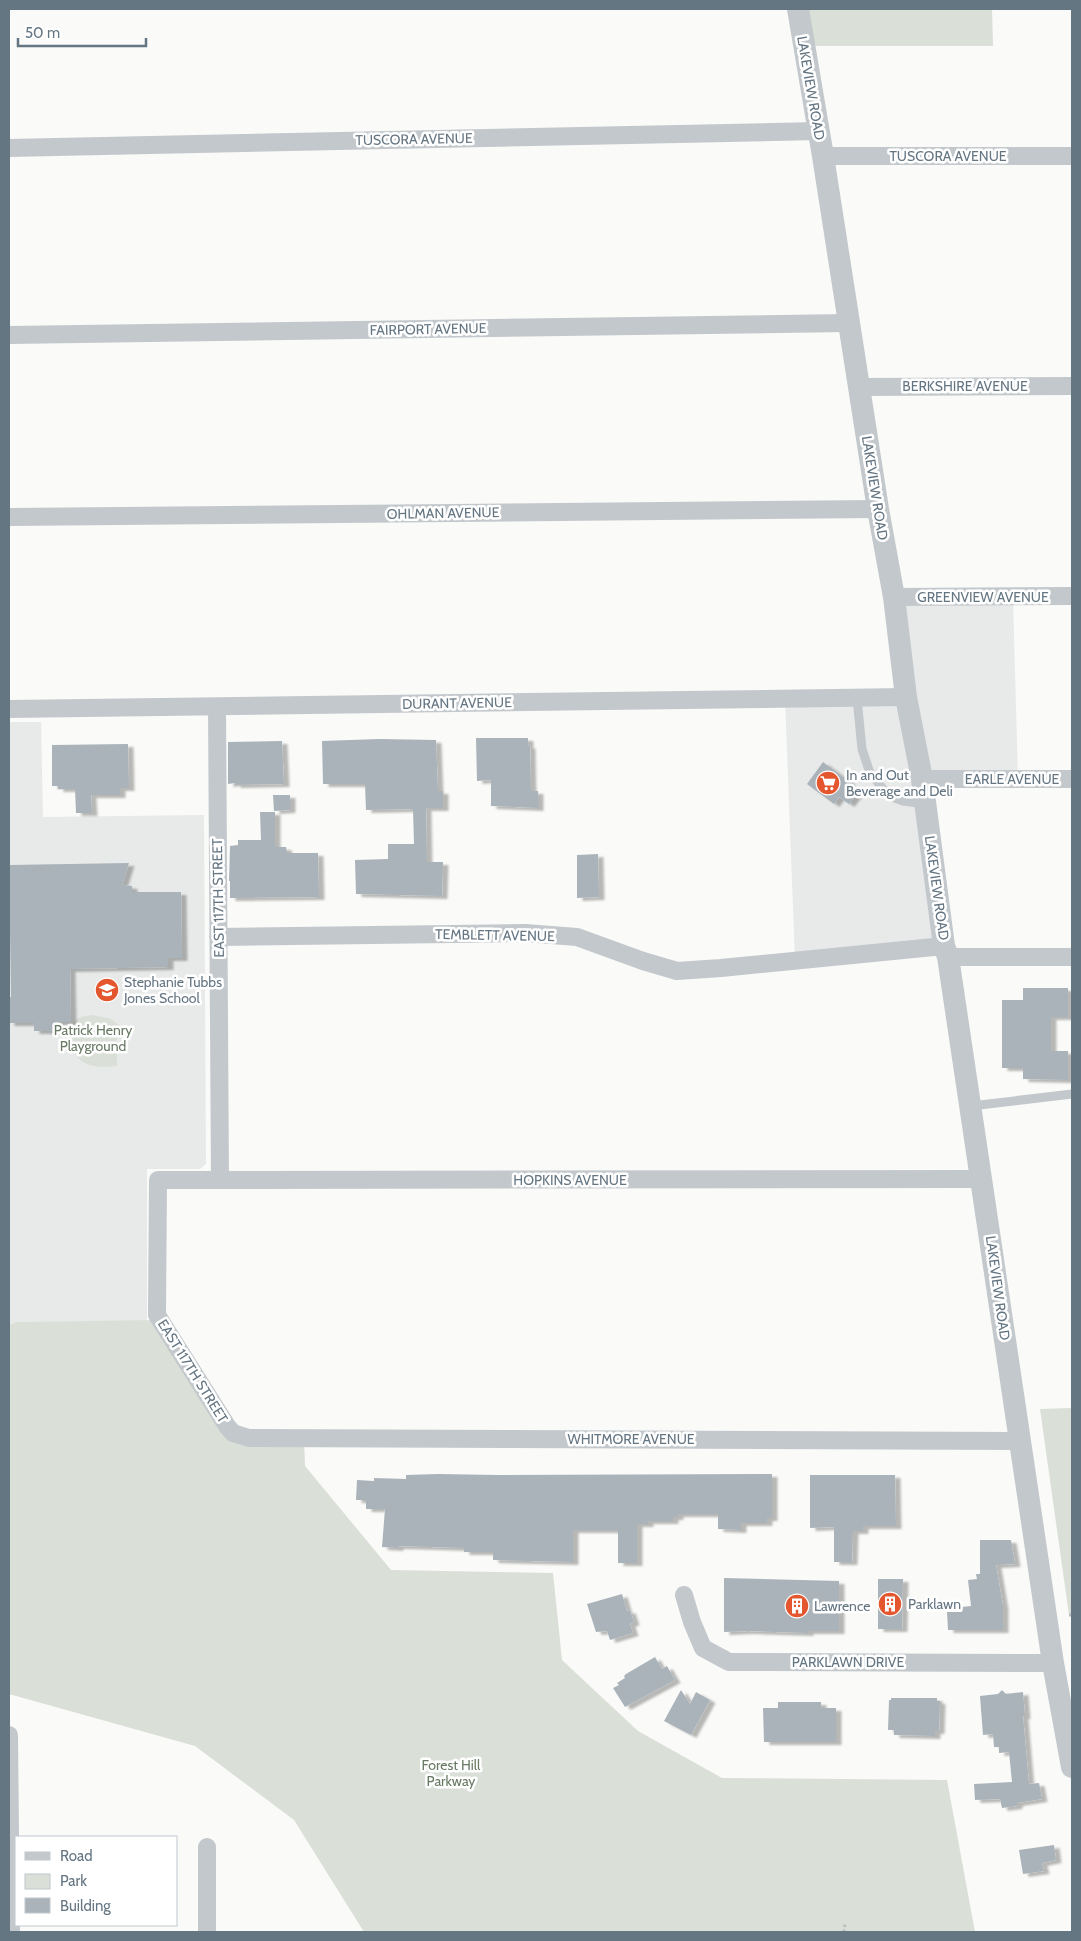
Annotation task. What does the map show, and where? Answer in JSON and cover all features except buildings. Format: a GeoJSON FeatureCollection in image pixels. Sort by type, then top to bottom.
{"type":"FeatureCollection","features":[{"type":"Feature","properties":{"kind":"street","name":"LAKEVIEW ROAD"},"geometry":{"type":"LineString","coordinates":[[798,9],[878,509],[894,597],[906,697],[922,778],[946,952],[982,1179],[1053,1663],[1072,1767]]}},
{"type":"Feature","properties":{"kind":"street","name":"TUSCORA AVENUE"},"geometry":{"type":"LineString","coordinates":[[9,148],[818,130]]}},
{"type":"Feature","properties":{"kind":"street","name":"TUSCORA AVENUE"},"geometry":{"type":"LineString","coordinates":[[823,156],[1072,156]]}},
{"type":"Feature","properties":{"kind":"street","name":"FAIRPORT AVENUE"},"geometry":{"type":"LineString","coordinates":[[9,335],[848,323]]}},
{"type":"Feature","properties":{"kind":"street","name":"BERKSHIRE AVENUE"},"geometry":{"type":"LineString","coordinates":[[859,387],[1072,386]]}},
{"type":"Feature","properties":{"kind":"street","name":"OHLMAN AVENUE"},"geometry":{"type":"LineString","coordinates":[[9,517],[878,509]]}},
{"type":"Feature","properties":{"kind":"street","name":"GREENVIEW AVENUE"},"geometry":{"type":"LineString","coordinates":[[894,597],[1072,596]]}},
{"type":"Feature","properties":{"kind":"street","name":"DURANT AVENUE"},"geometry":{"type":"LineString","coordinates":[[9,709],[906,697]]}},
{"type":"Feature","properties":{"kind":"street","name":"EAST 117TH STREET"},"geometry":{"type":"LineString","coordinates":[[216,707],[220,1180]]}},
{"type":"Feature","properties":{"kind":"street","name":"EARLE AVENUE"},"geometry":{"type":"LineString","coordinates":[[922,778],[1072,778]]}},
{"type":"Feature","properties":{"kind":"street","name":"TEMBLETT AVENUE"},"geometry":{"type":"LineString","coordinates":[[218,937],[525,932],[577,937],[677,971],[946,952],[1072,957]]}},
{"type":"Feature","properties":{"kind":"street","name":"HOPKINS AVENUE"},"geometry":{"type":"LineString","coordinates":[[158,1180],[982,1179]]}},
{"type":"Feature","properties":{"kind":"street","name":"EAST 117TH STREET"},"geometry":{"type":"LineString","coordinates":[[158,1180],[157,1315],[227,1426],[233,1433],[241,1437]]}},
{"type":"Feature","properties":{"kind":"street","name":"WHITMORE AVENUE"},"geometry":{"type":"LineString","coordinates":[[241,1437],[1020,1441]]}},
{"type":"Feature","properties":{"kind":"street","name":"PARKLAWN DRIVE"},"geometry":{"type":"LineString","coordinates":[[684,1595],[692,1622],[703,1648],[729,1662],[1053,1663]]}},
{"type":"Feature","properties":{"kind":"street"},"geometry":{"type":"LineString","coordinates":[[9,1734],[11,1932]]}},
{"type":"Feature","properties":{"kind":"street"},"geometry":{"type":"LineString","coordinates":[[207,1847],[207,1932]]}},
{"type":"Feature","properties":{"kind":"lane"},"geometry":{"type":"LineString","coordinates":[[857,698],[862,749],[870,773],[889,796],[925,804]]}},
{"type":"Feature","properties":{"kind":"lane"},"geometry":{"type":"LineString","coordinates":[[970,1106],[1072,1094]]}},
{"type":"Feature","properties":{"kind":"path"},"geometry":{"type":"LineString","coordinates":[[844,1932],[845,1923]]}},
{"type":"Feature","properties":{"kind":"shaded area"},"geometry":{"type":"Polygon","coordinates":[[[894,597],[1013,597],[1018,779],[922,779],[944,946],[795,961],[785,699],[906,697],[894,597]]]}},
{"type":"Feature","properties":{"kind":"shaded area","name":"Stephanie Tubbs Jones School"},"geometry":{"type":"Polygon","coordinates":[[[9,722],[41,722],[43,817],[204,815],[206,1164],[200,1169],[147,1169],[147,1321],[16,1322],[9,1325],[9,722]]]}},
{"type":"Feature","properties":{"kind":"green space"},"geometry":{"type":"Polygon","coordinates":[[[798,9],[992,9],[993,46],[804,46],[798,9]]]}},
{"type":"Feature","properties":{"kind":"green space","name":"Patrick Henry Playground"},"geometry":{"type":"Polygon","coordinates":[[[92,1015],[111,1019],[119,1025],[117,1031],[117,1066],[101,1067],[89,1065],[80,1060],[73,1050],[70,1038],[71,1027],[78,1019],[92,1015]]]}},
{"type":"Feature","properties":{"kind":"green space","name":"Forest Hill Parkway"},"geometry":{"type":"Polygon","coordinates":[[[160,1320],[227,1426],[304,1438],[305,1466],[391,1570],[553,1573],[562,1660],[638,1731],[722,1778],[947,1780],[975,1932],[364,1932],[294,1820],[195,1746],[9,1694],[9,1325],[16,1322],[160,1320]]]}},
{"type":"Feature","properties":{"kind":"green space"},"geometry":{"type":"Polygon","coordinates":[[[1072,1408],[1072,1615],[1069,1615],[1040,1409],[1072,1408]]]}},
{"type":"Feature","properties":{"kind":"place","name":"In and Out Beverage and Deli"},"geometry":{"type":"Point","coordinates":[828,783]}},
{"type":"Feature","properties":{"kind":"place","name":"Stephanie Tubbs Jones School"},"geometry":{"type":"Point","coordinates":[107,990]}},
{"type":"Feature","properties":{"kind":"place","name":"Parklawn"},"geometry":{"type":"Point","coordinates":[890,1604]}},
{"type":"Feature","properties":{"kind":"place","name":"Lawrence"},"geometry":{"type":"Point","coordinates":[797,1606]}}]}
